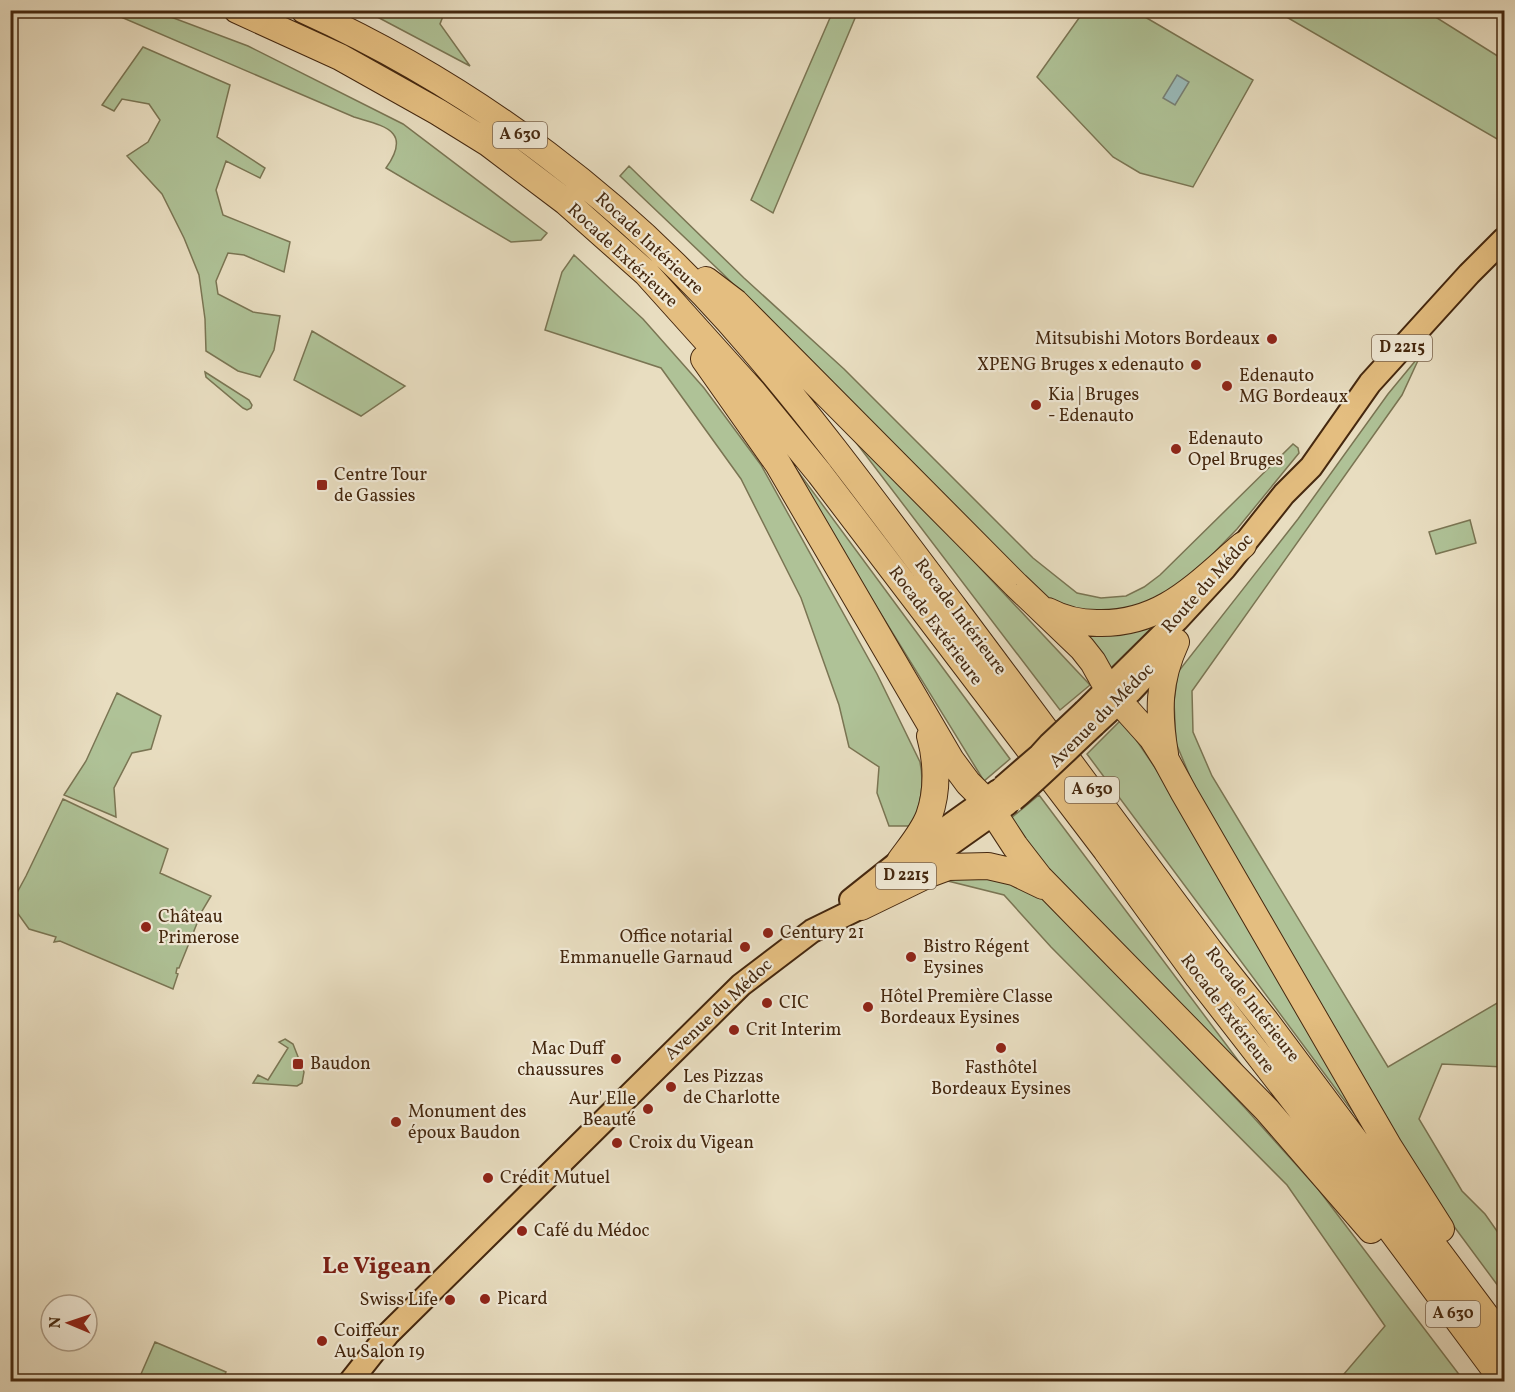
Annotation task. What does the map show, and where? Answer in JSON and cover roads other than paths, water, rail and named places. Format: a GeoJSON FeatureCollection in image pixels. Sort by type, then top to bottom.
{"type":"FeatureCollection","features":[{"type":"Feature","properties":{"kind":"highway","name":"Rocade Extérieure"},"geometry":{"type":"LineString","coordinates":[[237,10],[340,57],[488,143],[566,202],[646,273],[782,426],[1106,850],[1198,977],[1313,1125],[1504,1382]]}},
{"type":"Feature","properties":{"kind":"highway","name":"Rocade Intérieure"},"geometry":{"type":"LineString","coordinates":[[304,10],[403,60],[499,119],[605,202],[682,273],[751,346],[843,459],[1504,1340]]}},
{"type":"Feature","properties":{"kind":"highway"},"geometry":{"type":"LineString","coordinates":[[590,223],[590,242],[638,286],[712,368],[778,464],[959,772],[999,800],[1026,862],[1267,1110],[1378,1238],[1403,1246]]}},
{"type":"Feature","properties":{"kind":"highway"},"geometry":{"type":"LineString","coordinates":[[682,273],[708,280],[735,302],[1016,585],[1082,648],[1114,696],[1152,738],[1416,1192],[1479,1282],[1488,1318]]}},
{"type":"Feature","properties":{"kind":"highway"},"geometry":{"type":"LineString","coordinates":[[1041,608],[1058,616],[1093,623],[1114,624],[1136,620],[1170,605],[1243,545]]}},
{"type":"Feature","properties":{"kind":"highway"},"geometry":{"type":"LineString","coordinates":[[1166,760],[1161,723],[1162,681],[1176,642]]}},
{"type":"Feature","properties":{"kind":"highway"},"geometry":{"type":"LineString","coordinates":[[900,861],[928,819],[932,805],[935,754],[923,713]]}},
{"type":"Feature","properties":{"kind":"highway"},"geometry":{"type":"LineString","coordinates":[[861,906],[948,867],[988,866],[1014,872],[1032,879],[1055,894]]}},
{"type":"Feature","properties":{"kind":"main road","name":"Route du Médoc"},"geometry":{"type":"LineString","coordinates":[[1090,718],[1114,696],[1284,494],[1311,467],[1370,383],[1504,238]]}},
{"type":"Feature","properties":{"kind":"main road","name":"Avenue du Médoc"},"geometry":{"type":"LineString","coordinates":[[1114,696],[1176,642],[1254,550],[1292,500],[1311,467]]}},
{"type":"Feature","properties":{"kind":"main road","name":"Avenue du Médoc"},"geometry":{"type":"LineString","coordinates":[[350,1382],[388,1334],[741,985],[812,931],[861,906],[999,800],[1049,769],[1090,718]]}},
{"type":"Feature","properties":{"kind":"main road","name":"D 2215"},"geometry":{"type":"LineString","coordinates":[[812,931],[900,861],[999,800]]}},
{"type":"Feature","properties":{"kind":"water"},"geometry":{"type":"Polygon","coordinates":[[[1177,75],[1189,82],[1175,105],[1163,98],[1177,75]]]}},
{"type":"Feature","properties":{"kind":"place","name":"Mitsubishi Motors Bordeaux"},"geometry":{"type":"Point","coordinates":[1272,339]}},
{"type":"Feature","properties":{"kind":"place","name":"XPENG Bruges x edenauto"},"geometry":{"type":"Point","coordinates":[1196,365]}},
{"type":"Feature","properties":{"kind":"place","name":"Edenauto MG Bordeaux"},"geometry":{"type":"Point","coordinates":[1227,386]}},
{"type":"Feature","properties":{"kind":"place","name":"Kia | Bruges - Edenauto"},"geometry":{"type":"Point","coordinates":[1036,405]}},
{"type":"Feature","properties":{"kind":"place","name":"Edenauto Opel Bruges"},"geometry":{"type":"Point","coordinates":[1176,449]}},
{"type":"Feature","properties":{"kind":"place","name":"Centre Tour de Gassies"},"geometry":{"type":"Point","coordinates":[322,485]}},
{"type":"Feature","properties":{"kind":"place","name":"Château Primerose"},"geometry":{"type":"Point","coordinates":[146,927]}},
{"type":"Feature","properties":{"kind":"place","name":"Century 21"},"geometry":{"type":"Point","coordinates":[768,933]}},
{"type":"Feature","properties":{"kind":"place","name":"Office notarial Emmanuelle Garnaud"},"geometry":{"type":"Point","coordinates":[745,947]}},
{"type":"Feature","properties":{"kind":"place","name":"Bistro Régent Eysines"},"geometry":{"type":"Point","coordinates":[911,957]}},
{"type":"Feature","properties":{"kind":"place","name":"CIC"},"geometry":{"type":"Point","coordinates":[767,1003]}},
{"type":"Feature","properties":{"kind":"place","name":"Hôtel Première Classe Bordeaux Eysines"},"geometry":{"type":"Point","coordinates":[868,1007]}},
{"type":"Feature","properties":{"kind":"place","name":"Crit Interim"},"geometry":{"type":"Point","coordinates":[734,1030]}},
{"type":"Feature","properties":{"kind":"place","name":"Fasthôtel Bordeaux Eysines"},"geometry":{"type":"Point","coordinates":[1001,1048]}},
{"type":"Feature","properties":{"kind":"place","name":"Mac Duff chaussures"},"geometry":{"type":"Point","coordinates":[616,1059]}},
{"type":"Feature","properties":{"kind":"place","name":"Baudon"},"geometry":{"type":"Point","coordinates":[298,1064]}},
{"type":"Feature","properties":{"kind":"place","name":"Les Pizzas de Charlotte"},"geometry":{"type":"Point","coordinates":[671,1087]}},
{"type":"Feature","properties":{"kind":"place","name":"Aur' Elle Beauté"},"geometry":{"type":"Point","coordinates":[648,1109]}},
{"type":"Feature","properties":{"kind":"place","name":"Monument des époux Baudon"},"geometry":{"type":"Point","coordinates":[396,1122]}},
{"type":"Feature","properties":{"kind":"place","name":"Croix du Vigean"},"geometry":{"type":"Point","coordinates":[617,1143]}},
{"type":"Feature","properties":{"kind":"place","name":"Crédit Mutuel"},"geometry":{"type":"Point","coordinates":[488,1178]}},
{"type":"Feature","properties":{"kind":"place","name":"Café du Médoc"},"geometry":{"type":"Point","coordinates":[522,1231]}},
{"type":"Feature","properties":{"kind":"place","name":"Picard"},"geometry":{"type":"Point","coordinates":[485,1299]}},
{"type":"Feature","properties":{"kind":"place","name":"Swiss Life"},"geometry":{"type":"Point","coordinates":[450,1300]}},
{"type":"Feature","properties":{"kind":"place","name":"Coiffeur Au Salon 19"},"geometry":{"type":"Point","coordinates":[322,1341]}},
{"type":"Feature","properties":{"kind":"district","name":"Le Vigean"},"geometry":{"type":"Point","coordinates":[377,1267]}}]}
